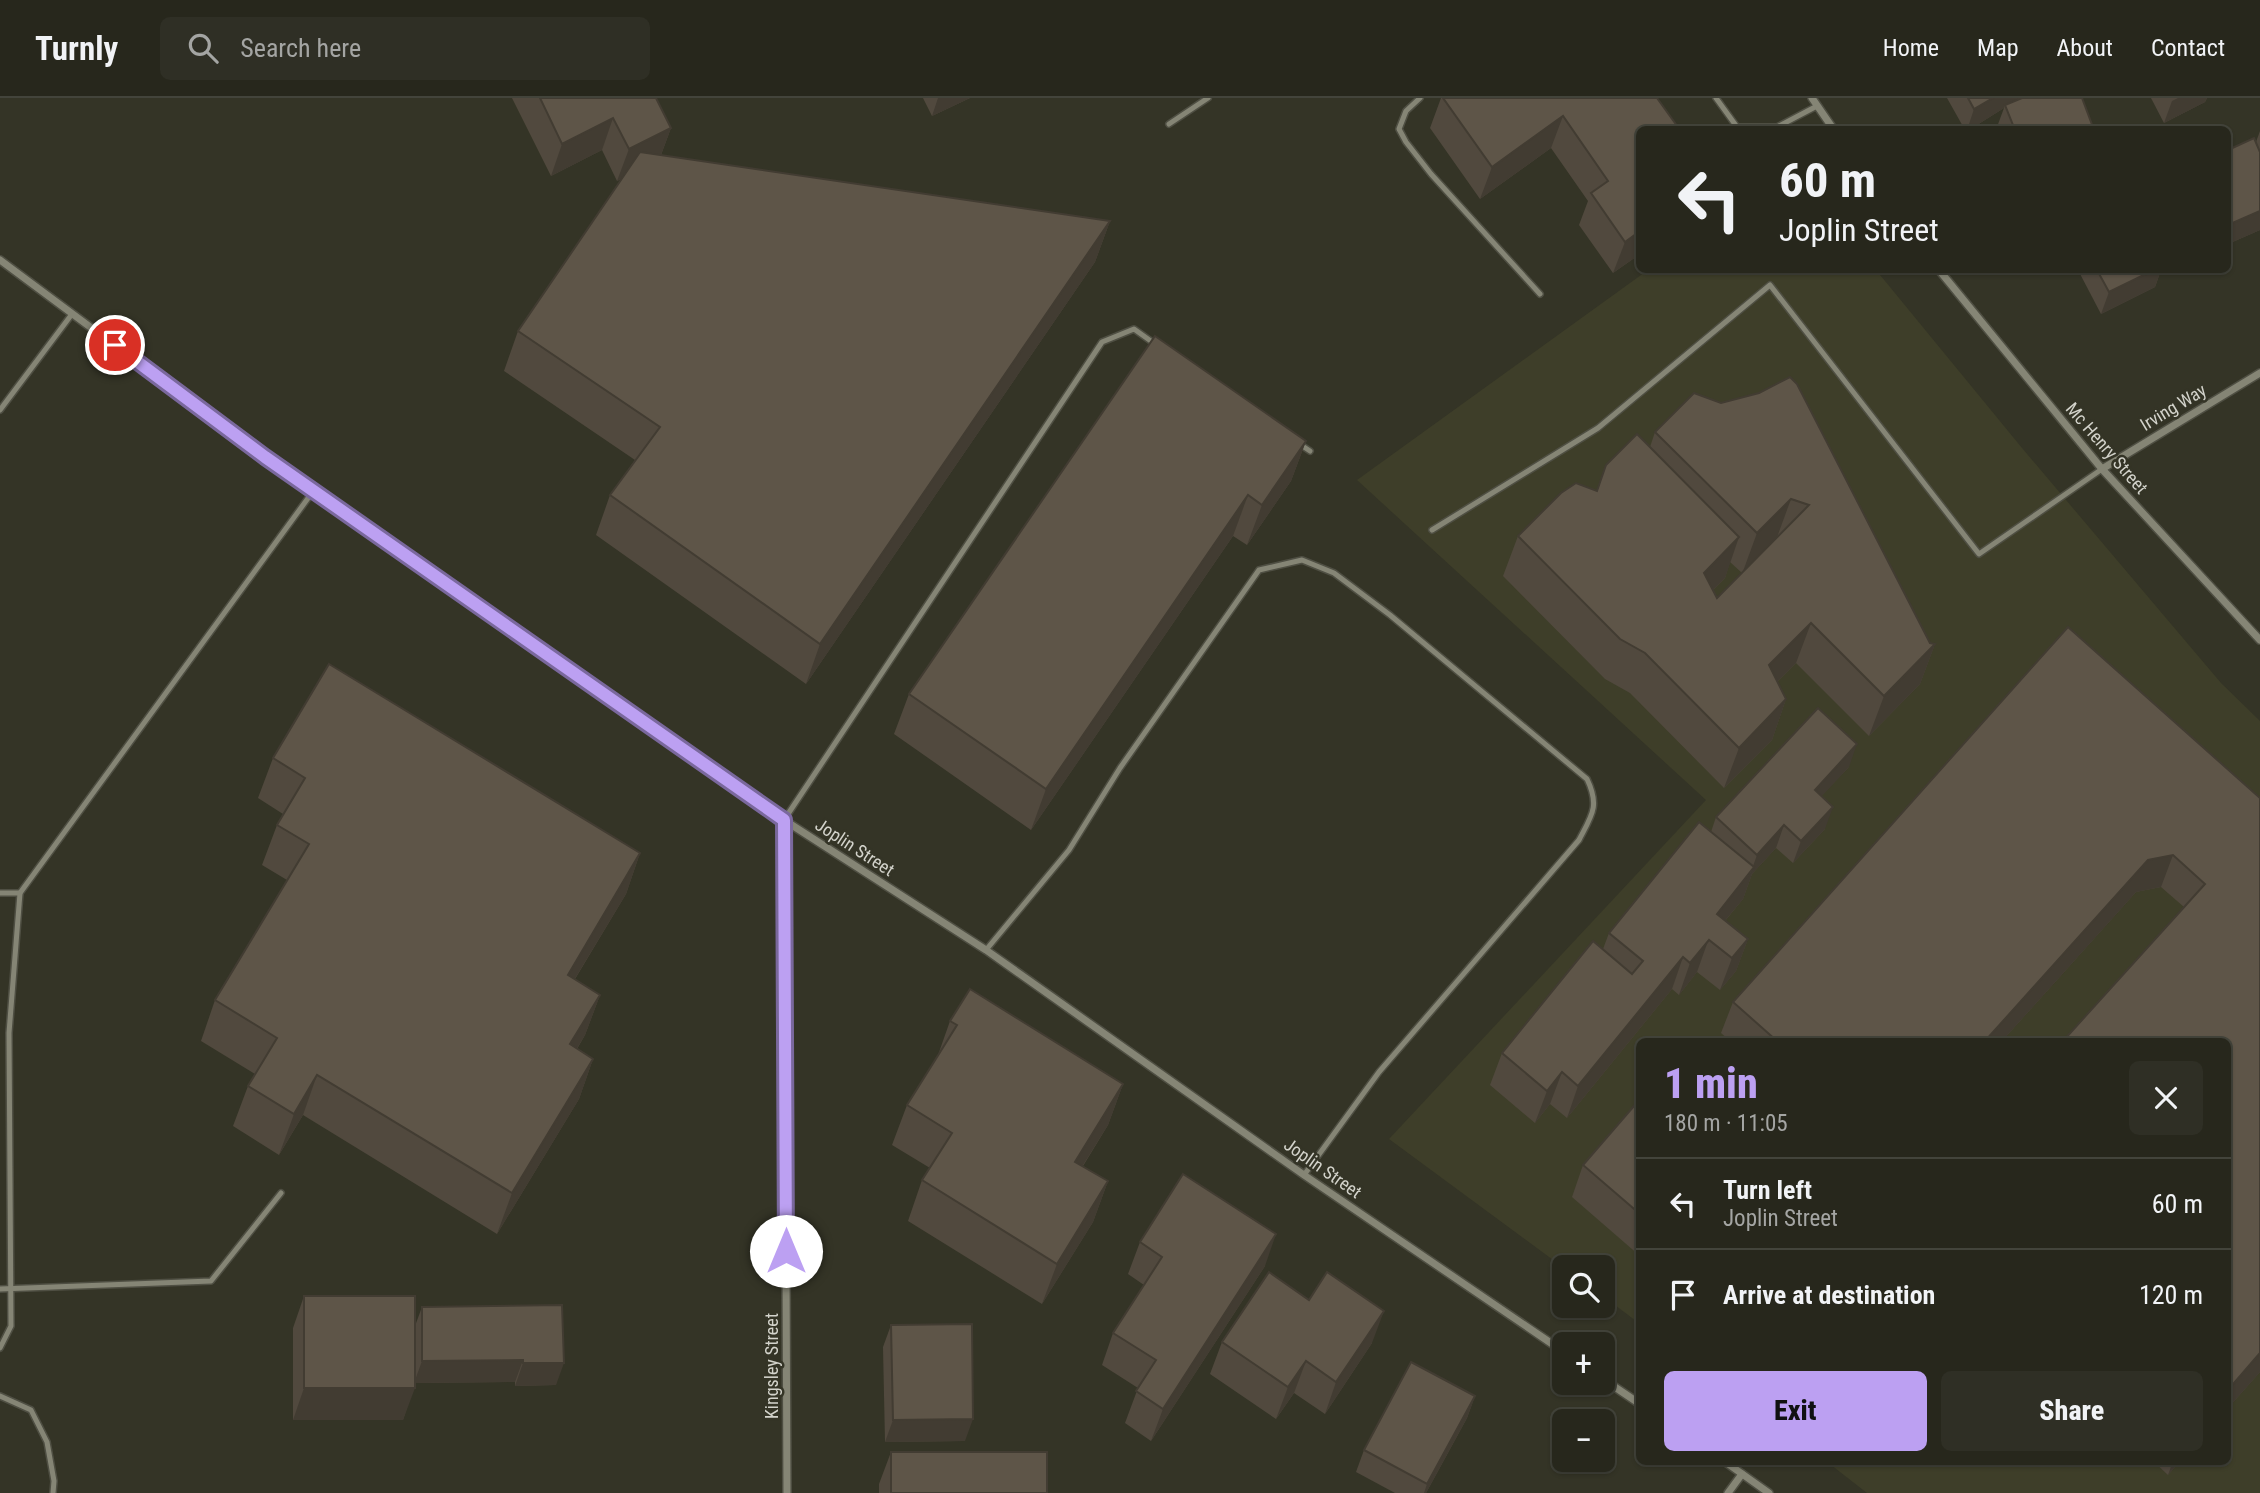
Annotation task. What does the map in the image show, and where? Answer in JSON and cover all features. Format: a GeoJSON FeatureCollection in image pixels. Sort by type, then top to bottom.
{"type":"FeatureCollection","features":[{"type":"Feature","properties":{"kind":"street"},"geometry":{"type":"LineString","coordinates":[[1812,98],[1831,126]]}},
{"type":"Feature","properties":{"kind":"street","name":"Joplin Street"},"geometry":{"type":"LineString","coordinates":[[0,260],[265,457],[784,820],[986,950],[1304,1175],[1552,1344]]}},
{"type":"Feature","properties":{"kind":"street","name":"Mc Henry Street"},"geometry":{"type":"LineString","coordinates":[[1941,273],[2102,469],[2260,640]]}},
{"type":"Feature","properties":{"kind":"street","name":"Irving Way"},"geometry":{"type":"LineString","coordinates":[[2102,469],[2260,373]]}},
{"type":"Feature","properties":{"kind":"street","name":"Kingsley Street"},"geometry":{"type":"LineString","coordinates":[[784,820],[787,1493]]}},
{"type":"Feature","properties":{"kind":"street"},"geometry":{"type":"LineString","coordinates":[[1615,1387],[1636,1401]]}},
{"type":"Feature","properties":{"kind":"street"},"geometry":{"type":"LineString","coordinates":[[1730,1465],[1769,1493]]}},
{"type":"Feature","properties":{"kind":"street"},"geometry":{"type":"LineString","coordinates":[[1728,1493],[1742,1474]]}},
{"type":"Feature","properties":{"kind":"lane"},"geometry":{"type":"LineString","coordinates":[[1169,124],[1208,98]]}},
{"type":"Feature","properties":{"kind":"lane"},"geometry":{"type":"LineString","coordinates":[[1420,98],[1406,111],[1399,129],[1406,142],[1431,174],[1540,294]]}},
{"type":"Feature","properties":{"kind":"lane"},"geometry":{"type":"LineString","coordinates":[[1716,98],[1736,126]]}},
{"type":"Feature","properties":{"kind":"lane"},"geometry":{"type":"LineString","coordinates":[[1779,126],[1817,106]]}},
{"type":"Feature","properties":{"kind":"lane"},"geometry":{"type":"LineString","coordinates":[[1432,530],[1598,428],[1770,285],[1979,554],[2102,469]]}},
{"type":"Feature","properties":{"kind":"lane"},"geometry":{"type":"LineString","coordinates":[[0,410],[72,313]]}},
{"type":"Feature","properties":{"kind":"lane"},"geometry":{"type":"LineString","coordinates":[[784,820],[1102,342],[1134,329],[1156,345]]}},
{"type":"Feature","properties":{"kind":"lane"},"geometry":{"type":"LineString","coordinates":[[1288,436],[1310,451]]}},
{"type":"Feature","properties":{"kind":"lane"},"geometry":{"type":"LineString","coordinates":[[0,1348],[11,1326],[9,1033],[20,893],[314,490]]}},
{"type":"Feature","properties":{"kind":"lane"},"geometry":{"type":"LineString","coordinates":[[986,950],[1069,850],[1120,768],[1259,570],[1301,560],[1334,573],[1390,614],[1587,779],[1595,806],[1579,840],[1379,1072],[1304,1175]]}},
{"type":"Feature","properties":{"kind":"lane"},"geometry":{"type":"LineString","coordinates":[[0,893],[20,893]]}},
{"type":"Feature","properties":{"kind":"lane"},"geometry":{"type":"LineString","coordinates":[[0,1033],[9,1033]]}},
{"type":"Feature","properties":{"kind":"lane"},"geometry":{"type":"LineString","coordinates":[[0,1178],[10,1178]]}},
{"type":"Feature","properties":{"kind":"lane"},"geometry":{"type":"LineString","coordinates":[[0,1289],[211,1281],[281,1193]]}},
{"type":"Feature","properties":{"kind":"lane"},"geometry":{"type":"LineString","coordinates":[[0,1396],[31,1410],[47,1442],[54,1481],[53,1493]]}},
{"type":"Feature","properties":{"kind":"shaded area"},"geometry":{"type":"Polygon","coordinates":[[[1644,273],[1878,273],[2221,683],[2260,721],[2260,1493],[1867,1493],[1831,1465],[2231,1465],[2231,1038],[1636,1038],[1636,1321],[1615,1305],[1615,1255],[1552,1255],[1552,1259],[1389,1139],[1706,800],[1357,480],[1644,273]]]}},
{"type":"Feature","properties":{"kind":"building"},"geometry":{"type":"Polygon","coordinates":[[[540,98],[656,98],[671,128],[629,149],[613,118],[562,144],[540,98]]]}},
{"type":"Feature","properties":{"kind":"building"},"geometry":{"type":"Polygon","coordinates":[[[1443,98],[1657,98],[1677,126],[1636,126],[1636,234],[1625,242],[1591,193],[1608,181],[1563,116],[1492,167],[1443,98]]]}},
{"type":"Feature","properties":{"kind":"building"},"geometry":{"type":"Polygon","coordinates":[[[1968,98],[1993,98],[1974,109],[1968,98]]]}},
{"type":"Feature","properties":{"kind":"building"},"geometry":{"type":"Polygon","coordinates":[[[2022,98],[2082,98],[2092,126],[2013,126],[2005,105],[2022,98]]]}},
{"type":"Feature","properties":{"kind":"building"},"geometry":{"type":"Polygon","coordinates":[[[2254,138],[2260,152],[2260,211],[2231,224],[2231,149],[2254,138]]]}},
{"type":"Feature","properties":{"kind":"building"},"geometry":{"type":"Polygon","coordinates":[[[640,152],[1110,221],[820,644],[610,495],[660,427],[518,331],[640,152]]]}},
{"type":"Feature","properties":{"kind":"building"},"geometry":{"type":"Polygon","coordinates":[[[2099,273],[2148,273],[2109,292],[2099,273]]]}},
{"type":"Feature","properties":{"kind":"building"},"geometry":{"type":"Polygon","coordinates":[[[1155,336],[1306,441],[1262,505],[1248,495],[1046,789],[909,694],[1155,336]]]}},
{"type":"Feature","properties":{"kind":"building"},"geometry":{"type":"Polygon","coordinates":[[[1790,377],[1797,384],[1930,643],[1935,644],[1884,696],[1811,623],[1769,665],[1786,699],[1739,748],[1645,653],[1620,639],[1518,536],[1561,493],[1576,483],[1597,491],[1606,465],[1637,434],[1739,537],[1704,573],[1717,598],[1809,505],[1791,499],[1757,533],[1655,432],[1694,393],[1721,403],[1759,393],[1790,377]]]}},
{"type":"Feature","properties":{"kind":"building"},"geometry":{"type":"Polygon","coordinates":[[[2068,627],[2260,798],[2260,1353],[2231,1387],[2231,1038],[2066,1038],[2205,884],[2173,855],[2148,860],[1988,1038],[1774,1038],[1733,1002],[2068,627]]]}},
{"type":"Feature","properties":{"kind":"building"},"geometry":{"type":"Polygon","coordinates":[[[329,664],[640,853],[568,975],[600,995],[570,1044],[593,1059],[512,1193],[317,1075],[294,1114],[248,1086],[277,1038],[215,1000],[309,844],[277,825],[305,778],[273,758],[329,664]]]}},
{"type":"Feature","properties":{"kind":"building"},"geometry":{"type":"Polygon","coordinates":[[[1818,708],[1857,744],[1815,790],[1833,807],[1801,841],[1784,825],[1757,855],[1716,817],[1818,708]]]}},
{"type":"Feature","properties":{"kind":"building"},"geometry":{"type":"Polygon","coordinates":[[[1699,822],[1754,867],[1717,914],[1748,939],[1732,958],[1709,940],[1690,963],[1683,957],[1578,1086],[1562,1072],[1547,1091],[1502,1053],[1593,941],[1632,974],[1643,961],[1609,933],[1699,822]]]}},
{"type":"Feature","properties":{"kind":"building"},"geometry":{"type":"Polygon","coordinates":[[[970,989],[1123,1084],[1075,1162],[1108,1181],[1057,1264],[922,1180],[952,1133],[907,1105],[957,1025],[950,1021],[970,989]]]}},
{"type":"Feature","properties":{"kind":"building"},"geometry":{"type":"Polygon","coordinates":[[[1636,1104],[1636,1211],[1583,1165],[1636,1104]]]}},
{"type":"Feature","properties":{"kind":"building"},"geometry":{"type":"Polygon","coordinates":[[[1183,1174],[1276,1234],[1163,1409],[1136,1391],[1156,1360],[1113,1333],[1162,1257],[1140,1242],[1183,1174]]]}},
{"type":"Feature","properties":{"kind":"building"},"geometry":{"type":"Polygon","coordinates":[[[1269,1272],[1309,1300],[1327,1272],[1384,1311],[1336,1382],[1306,1361],[1288,1387],[1222,1342],[1269,1272]]]}},
{"type":"Feature","properties":{"kind":"building"},"geometry":{"type":"Polygon","coordinates":[[[304,1296],[415,1296],[415,1388],[304,1388],[304,1296]]]}},
{"type":"Feature","properties":{"kind":"building"},"geometry":{"type":"Polygon","coordinates":[[[562,1305],[564,1363],[523,1363],[523,1360],[422,1361],[422,1307],[562,1305]]]}},
{"type":"Feature","properties":{"kind":"building"},"geometry":{"type":"Polygon","coordinates":[[[972,1324],[973,1419],[893,1420],[891,1325],[972,1324]]]}},
{"type":"Feature","properties":{"kind":"building"},"geometry":{"type":"Polygon","coordinates":[[[1411,1362],[1475,1396],[1427,1484],[1364,1450],[1411,1362]]]}},
{"type":"Feature","properties":{"kind":"building"},"geometry":{"type":"Polygon","coordinates":[[[891,1452],[1047,1452],[1047,1493],[891,1493],[891,1452]]]}},
{"type":"Feature","properties":{"kind":"route"},"geometry":{"type":"LineString","coordinates":[[115,345],[265,457],[784,820],[786,1251]]}}]}
